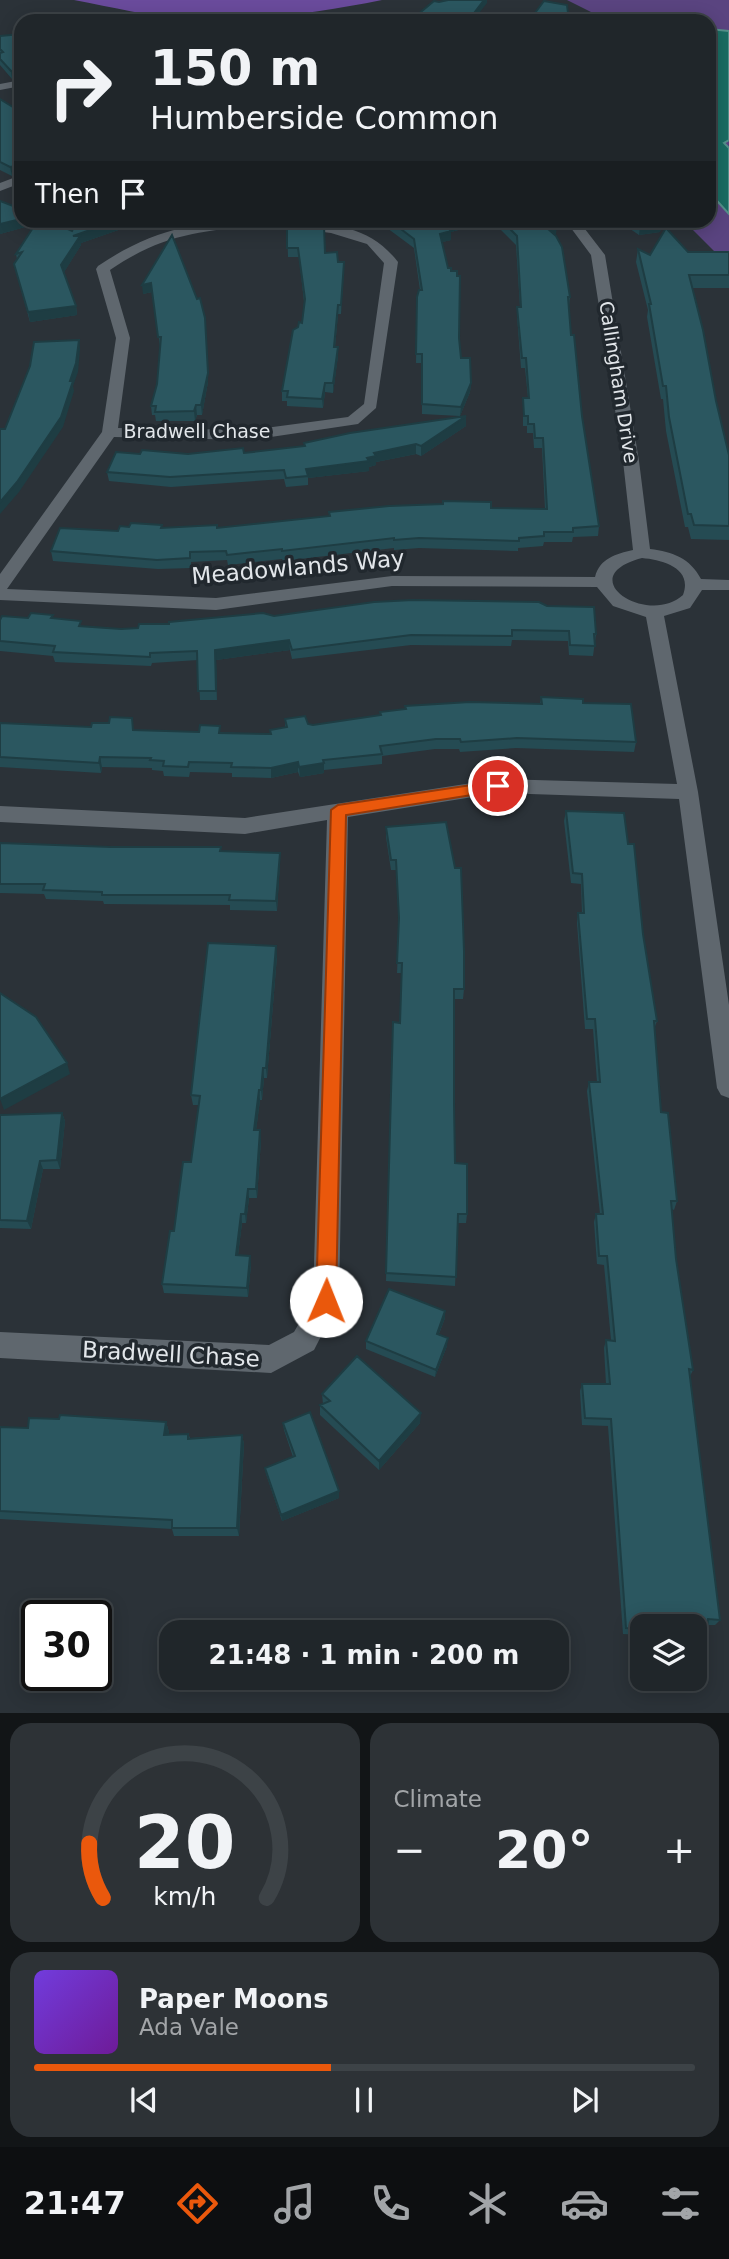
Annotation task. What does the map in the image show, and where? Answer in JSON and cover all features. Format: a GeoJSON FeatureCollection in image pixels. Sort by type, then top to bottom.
{"type":"FeatureCollection","features":[{"type":"Feature","properties":{"kind":"street","name":"Bradwell Chase"},"geometry":{"type":"LineString","coordinates":[[0,586],[110,432],[123,338],[103,269],[128,252],[169,234],[200,228]]}},
{"type":"Feature","properties":{"kind":"street","name":"Bradwell Chase"},"geometry":{"type":"LineString","coordinates":[[110,432],[251,435],[353,421],[371,405],[391,262],[372,241],[325,228]]}},
{"type":"Feature","properties":{"kind":"street","name":"Callingham Drive"},"geometry":{"type":"LineString","coordinates":[[577,228],[598,255],[631,461],[642,553]]}},
{"type":"Feature","properties":{"kind":"street"},"geometry":{"type":"LineString","coordinates":[[642,553],[672,559],[684,566],[696,584],[694,595],[685,604],[671,610],[654,612],[619,603],[607,593],[601,582],[603,571],[611,561],[625,555],[642,553]]}},
{"type":"Feature","properties":{"kind":"street","name":"Meadowlands Way"},"geometry":{"type":"LineString","coordinates":[[0,593],[216,604],[392,581],[601,582]]}},
{"type":"Feature","properties":{"kind":"street"},"geometry":{"type":"LineString","coordinates":[[696,584],[729,585]]}},
{"type":"Feature","properties":{"kind":"street"},"geometry":{"type":"LineString","coordinates":[[654,612],[688,792],[729,1088]]}},
{"type":"Feature","properties":{"kind":"street"},"geometry":{"type":"LineString","coordinates":[[0,814],[245,826],[498,786],[688,792]]}},
{"type":"Feature","properties":{"kind":"street","name":"Bradwell Chase"},"geometry":{"type":"LineString","coordinates":[[0,1345],[271,1359],[304,1341],[326,1301],[338,810]]}},
{"type":"Feature","properties":{"kind":"shaded area"},"geometry":{"type":"Polygon","coordinates":[[[74,0],[382,0],[295,14],[149,14],[74,0]]]}},
{"type":"Feature","properties":{"kind":"shaded area"},"geometry":{"type":"Polygon","coordinates":[[[567,0],[729,0],[729,251],[714,251],[691,228],[716,228],[716,14],[593,13],[567,0]]]}},
{"type":"Feature","properties":{"kind":"shaded area"},"geometry":{"type":"Polygon","coordinates":[[[716,30],[729,31],[729,140],[724,143],[729,148],[729,214],[716,200],[716,30]]]}},
{"type":"Feature","properties":{"kind":"building"},"geometry":{"type":"Polygon","coordinates":[[[484,0],[473,14],[418,14],[434,1],[484,0]]]}},
{"type":"Feature","properties":{"kind":"building"},"geometry":{"type":"Polygon","coordinates":[[[544,1],[567,5],[568,14],[534,14],[544,1]]]}},
{"type":"Feature","properties":{"kind":"building"},"geometry":{"type":"Polygon","coordinates":[[[14,35],[14,71],[11,71],[0,59],[0,53],[3,52],[0,49],[0,36],[14,35]]]}},
{"type":"Feature","properties":{"kind":"building"},"geometry":{"type":"Polygon","coordinates":[[[0,99],[14,108],[14,166],[0,162],[0,99]]]}},
{"type":"Feature","properties":{"kind":"building"},"geometry":{"type":"Polygon","coordinates":[[[0,201],[14,206],[14,221],[0,224],[0,201]]]}},
{"type":"Feature","properties":{"kind":"building"},"geometry":{"type":"Polygon","coordinates":[[[33,228],[65,228],[72,231],[73,228],[96,228],[73,236],[80,236],[61,265],[76,306],[28,312],[14,264],[22,252],[16,254],[33,228]]]}},
{"type":"Feature","properties":{"kind":"building"},"geometry":{"type":"Polygon","coordinates":[[[287,228],[324,228],[325,253],[337,252],[338,262],[344,262],[334,347],[338,347],[333,383],[325,383],[322,399],[287,397],[288,391],[282,391],[293,330],[298,327],[299,322],[302,323],[305,299],[298,248],[287,248],[287,228]]]}},
{"type":"Feature","properties":{"kind":"building"},"geometry":{"type":"Polygon","coordinates":[[[400,228],[448,228],[451,231],[440,234],[448,268],[457,271],[457,276],[460,276],[461,358],[470,358],[471,383],[461,407],[422,404],[422,354],[416,354],[417,297],[419,290],[422,290],[414,239],[400,228]]]}},
{"type":"Feature","properties":{"kind":"building"},"geometry":{"type":"Polygon","coordinates":[[[509,228],[547,228],[562,247],[570,297],[571,335],[574,335],[582,416],[599,526],[573,528],[573,532],[544,532],[544,536],[519,538],[519,541],[394,538],[227,555],[226,551],[190,552],[190,558],[157,560],[51,551],[60,528],[118,531],[120,526],[129,527],[131,523],[162,525],[161,528],[217,525],[217,528],[330,516],[329,512],[443,504],[443,501],[491,502],[491,508],[547,509],[543,438],[535,438],[534,424],[528,424],[528,416],[524,416],[523,398],[529,398],[526,358],[522,358],[517,307],[521,307],[517,236],[509,228]]]}},
{"type":"Feature","properties":{"kind":"building"},"geometry":{"type":"Polygon","coordinates":[[[666,228],[688,252],[729,252],[729,275],[689,275],[729,455],[729,526],[694,525],[691,514],[688,514],[669,417],[666,386],[663,386],[651,304],[638,249],[650,255],[666,228]]]}},
{"type":"Feature","properties":{"kind":"building"},"geometry":{"type":"Polygon","coordinates":[[[172,235],[197,299],[200,298],[205,318],[208,373],[201,405],[196,405],[194,411],[155,412],[156,406],[151,406],[157,384],[161,337],[158,337],[151,283],[142,285],[172,235]]]}},
{"type":"Feature","properties":{"kind":"building"},"geometry":{"type":"Polygon","coordinates":[[[79,340],[70,381],[73,381],[61,417],[17,482],[0,502],[0,429],[5,429],[30,366],[34,342],[79,340]]]}},
{"type":"Feature","properties":{"kind":"building"},"geometry":{"type":"Polygon","coordinates":[[[466,416],[421,446],[416,444],[374,453],[376,456],[367,458],[369,461],[306,469],[308,476],[286,478],[284,470],[170,477],[107,472],[116,452],[140,454],[142,450],[188,454],[243,448],[244,453],[305,446],[304,443],[350,433],[466,416]]]}},
{"type":"Feature","properties":{"kind":"building"},"geometry":{"type":"Polygon","coordinates":[[[374,602],[539,602],[547,606],[594,607],[595,646],[570,645],[569,631],[512,630],[512,636],[411,635],[292,650],[289,640],[215,650],[216,691],[198,691],[197,651],[150,653],[150,657],[53,652],[55,646],[0,641],[2,616],[28,618],[31,613],[81,621],[79,626],[121,629],[138,628],[139,624],[169,624],[263,613],[274,616],[374,602]]]}},
{"type":"Feature","properties":{"kind":"building"},"geometry":{"type":"Polygon","coordinates":[[[541,697],[583,699],[583,703],[631,704],[636,742],[517,738],[461,742],[460,739],[436,739],[380,746],[382,754],[323,760],[324,763],[299,767],[298,762],[271,768],[231,767],[232,763],[189,762],[188,767],[163,766],[164,761],[150,760],[151,758],[100,757],[99,763],[0,757],[0,723],[91,727],[92,723],[109,723],[110,717],[132,718],[133,730],[199,732],[200,725],[220,726],[219,733],[271,734],[270,730],[287,727],[285,719],[305,716],[308,724],[313,725],[381,715],[380,712],[406,709],[405,706],[470,702],[542,704],[541,697]]]}},
{"type":"Feature","properties":{"kind":"building"},"geometry":{"type":"Polygon","coordinates":[[[566,811],[624,813],[628,844],[634,844],[643,934],[657,1021],[654,1021],[661,1112],[668,1113],[677,1201],[671,1201],[676,1259],[693,1370],[689,1369],[720,1620],[708,1619],[707,1633],[707,1614],[630,1614],[630,1628],[626,1628],[611,1419],[585,1418],[582,1384],[610,1384],[606,1340],[615,1341],[607,1256],[599,1256],[596,1214],[603,1214],[589,1082],[600,1082],[595,1019],[587,1019],[578,913],[584,913],[582,874],[573,873],[566,811]]]}},
{"type":"Feature","properties":{"kind":"building"},"geometry":{"type":"Polygon","coordinates":[[[446,822],[455,868],[461,868],[464,951],[464,989],[454,989],[454,1103],[455,1163],[467,1164],[467,1214],[458,1214],[456,1277],[386,1273],[393,1022],[400,1023],[402,963],[397,963],[399,918],[396,860],[391,860],[386,827],[446,822]]]}},
{"type":"Feature","properties":{"kind":"building"},"geometry":{"type":"Polygon","coordinates":[[[0,843],[221,847],[220,851],[280,853],[276,901],[229,900],[230,895],[102,895],[102,892],[43,890],[45,884],[0,884],[0,843]]]}},
{"type":"Feature","properties":{"kind":"building"},"geometry":{"type":"Polygon","coordinates":[[[208,943],[276,946],[266,1068],[263,1068],[254,1130],[260,1130],[256,1189],[248,1189],[245,1214],[241,1214],[236,1255],[250,1256],[247,1288],[162,1284],[170,1231],[174,1231],[183,1162],[191,1162],[200,1096],[191,1095],[208,943]]]}},
{"type":"Feature","properties":{"kind":"building"},"geometry":{"type":"Polygon","coordinates":[[[0,993],[36,1017],[67,1063],[0,1099],[0,993]]]}},
{"type":"Feature","properties":{"kind":"building"},"geometry":{"type":"Polygon","coordinates":[[[62,1113],[57,1160],[40,1161],[27,1221],[0,1220],[0,1115],[62,1113]]]}},
{"type":"Feature","properties":{"kind":"building"},"geometry":{"type":"Polygon","coordinates":[[[389,1289],[445,1311],[437,1334],[448,1338],[436,1370],[366,1341],[389,1289]]]}},
{"type":"Feature","properties":{"kind":"building"},"geometry":{"type":"Polygon","coordinates":[[[357,1356],[421,1413],[379,1461],[320,1405],[330,1401],[322,1394],[357,1356]]]}},
{"type":"Feature","properties":{"kind":"building"},"geometry":{"type":"Polygon","coordinates":[[[310,1412],[339,1491],[281,1515],[265,1468],[295,1456],[283,1423],[310,1412]]]}},
{"type":"Feature","properties":{"kind":"building"},"geometry":{"type":"Polygon","coordinates":[[[60,1415],[166,1422],[164,1435],[188,1434],[188,1439],[242,1435],[237,1528],[172,1528],[172,1520],[0,1511],[0,1427],[28,1428],[29,1418],[59,1419],[60,1415]]]}},
{"type":"Feature","properties":{"kind":"route"},"geometry":{"type":"LineString","coordinates":[[326,1301],[338,810],[498,786]]}}]}
